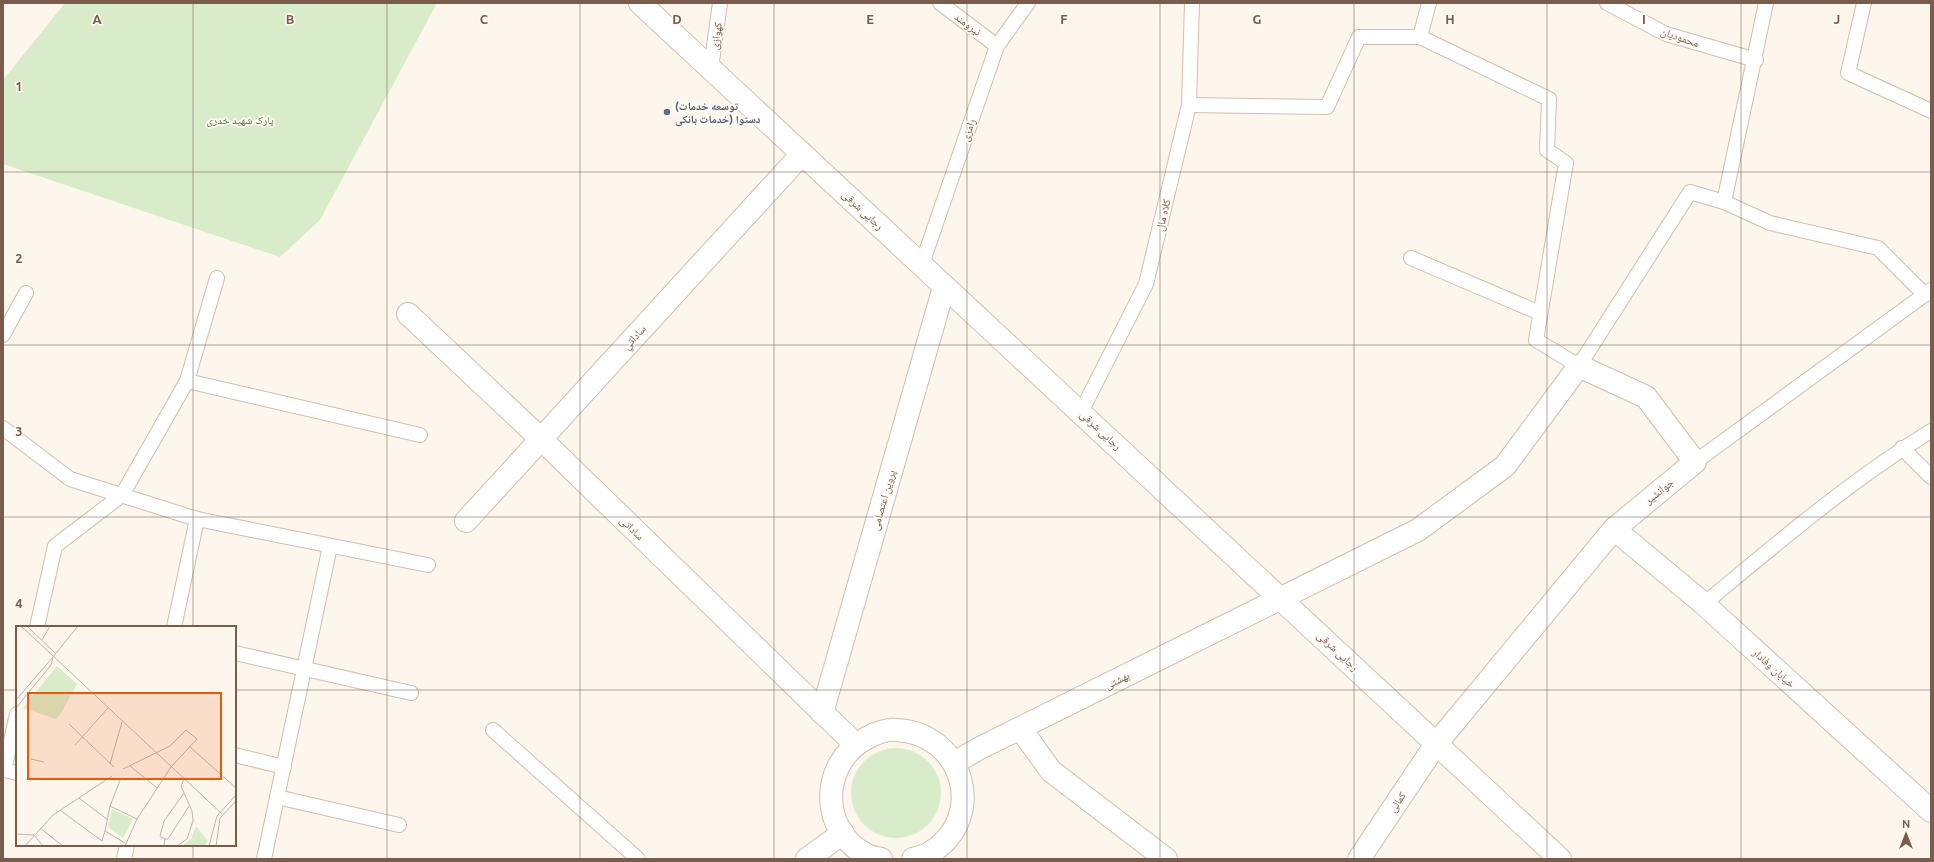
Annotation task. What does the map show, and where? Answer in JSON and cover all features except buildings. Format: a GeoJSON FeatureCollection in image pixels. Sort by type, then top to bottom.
{"type":"FeatureCollection","features":[{"type":"Feature","properties":{"kind":"street","name":"رجایی شرقی"},"geometry":{"type":"LineString","coordinates":[[640,3],[922,264],[944,287],[1282,598],[1560,859]]}},
{"type":"Feature","properties":{"kind":"street","name":"ساداتي"},"geometry":{"type":"LineString","coordinates":[[466,521],[802,154]]}},
{"type":"Feature","properties":{"kind":"street","name":"پروین اعتصامی"},"geometry":{"type":"LineString","coordinates":[[822,713],[944,287]]}},
{"type":"Feature","properties":{"kind":"street","name":"ساداتی"},"geometry":{"type":"LineString","coordinates":[[408,314],[541,439],[855,744]]}},
{"type":"Feature","properties":{"kind":"street"},"geometry":{"type":"LineString","coordinates":[[1579,366],[1646,397],[1695,462]]}},
{"type":"Feature","properties":{"kind":"street","name":"بهشتی"},"geometry":{"type":"LineString","coordinates":[[954,764],[978,749],[1418,530],[1506,466],[1579,366]]}},
{"type":"Feature","properties":{"kind":"street","name":"جوانشیر"},"geometry":{"type":"LineString","coordinates":[[1436,744],[1614,528],[1695,462]]}},
{"type":"Feature","properties":{"kind":"street","name":"خیابان وفادار"},"geometry":{"type":"LineString","coordinates":[[1614,528],[1704,604],[1931,810]]}},
{"type":"Feature","properties":{"kind":"street"},"geometry":{"type":"LineString","coordinates":[[1020,728],[1051,771],[1166,859]]}},
{"type":"Feature","properties":{"kind":"street"},"geometry":{"type":"LineString","coordinates":[[881,859],[867,854],[849,841],[837,824],[831,803],[832,781],[840,761],[855,744],[874,734],[895,730],[917,733],[936,742],[954,764],[961,778],[963,799],[958,821],[947,839],[924,857]]}},
{"type":"Feature","properties":{"kind":"street","name":"کمالی"},"geometry":{"type":"LineString","coordinates":[[1359,859],[1436,744]]}},
{"type":"Feature","properties":{"kind":"street"},"geometry":{"type":"LineString","coordinates":[[807,859],[843,832]]}},
{"type":"Feature","properties":{"kind":"lane","name":"کهوازی"},"geometry":{"type":"LineString","coordinates":[[711,68],[720,3]]}},
{"type":"Feature","properties":{"kind":"lane","name":"نیرومند"},"geometry":{"type":"LineString","coordinates":[[940,3],[997,46]]}},
{"type":"Feature","properties":{"kind":"lane","name":"رامزی"},"geometry":{"type":"LineString","coordinates":[[922,264],[997,46],[1028,3]]}},
{"type":"Feature","properties":{"kind":"lane","name":"کلاه مال"},"geometry":{"type":"LineString","coordinates":[[1081,412],[1146,284],[1189,105],[1192,3]]}},
{"type":"Feature","properties":{"kind":"lane"},"geometry":{"type":"LineString","coordinates":[[1420,36],[1429,3]]}},
{"type":"Feature","properties":{"kind":"lane","name":"محمودیان"},"geometry":{"type":"LineString","coordinates":[[1608,3],[1666,34],[1756,60]]}},
{"type":"Feature","properties":{"kind":"lane"},"geometry":{"type":"LineString","coordinates":[[1724,202],[1756,60],[1766,3]]}},
{"type":"Feature","properties":{"kind":"lane"},"geometry":{"type":"LineString","coordinates":[[1864,3],[1848,73],[1931,111]]}},
{"type":"Feature","properties":{"kind":"lane"},"geometry":{"type":"LineString","coordinates":[[1189,105],[1327,106],[1359,36],[1420,36],[1549,99],[1547,150],[1566,163],[1536,340],[1579,366],[1690,192],[1724,202],[1770,223],[1878,248],[1928,293]]}},
{"type":"Feature","properties":{"kind":"lane"},"geometry":{"type":"LineString","coordinates":[[1411,258],[1540,313]]}},
{"type":"Feature","properties":{"kind":"lane"},"geometry":{"type":"LineString","coordinates":[[37,626],[55,546],[122,495],[187,381],[217,278]]}},
{"type":"Feature","properties":{"kind":"lane"},"geometry":{"type":"LineString","coordinates":[[3,335],[26,293]]}},
{"type":"Feature","properties":{"kind":"lane","name":"جوانشیر"},"geometry":{"type":"LineString","coordinates":[[1695,462],[1928,293]]}},
{"type":"Feature","properties":{"kind":"lane"},"geometry":{"type":"LineString","coordinates":[[187,381],[420,435]]}},
{"type":"Feature","properties":{"kind":"lane"},"geometry":{"type":"LineString","coordinates":[[3,428],[70,479],[197,519],[428,565]]}},
{"type":"Feature","properties":{"kind":"lane"},"geometry":{"type":"LineString","coordinates":[[1704,604],[1784,537],[1902,448],[1931,431]]}},
{"type":"Feature","properties":{"kind":"lane"},"geometry":{"type":"LineString","coordinates":[[1902,448],[1931,477]]}},
{"type":"Feature","properties":{"kind":"lane"},"geometry":{"type":"LineString","coordinates":[[174,626],[197,519]]}},
{"type":"Feature","properties":{"kind":"lane"},"geometry":{"type":"LineString","coordinates":[[264,859],[330,546]]}},
{"type":"Feature","properties":{"kind":"lane"},"geometry":{"type":"LineString","coordinates":[[236,653],[411,694]]}},
{"type":"Feature","properties":{"kind":"lane"},"geometry":{"type":"LineString","coordinates":[[16,718],[4,770],[16,773]]}},
{"type":"Feature","properties":{"kind":"lane"},"geometry":{"type":"LineString","coordinates":[[493,730],[638,859]]}},
{"type":"Feature","properties":{"kind":"lane"},"geometry":{"type":"LineString","coordinates":[[236,755],[284,767]]}},
{"type":"Feature","properties":{"kind":"lane"},"geometry":{"type":"LineString","coordinates":[[278,797],[399,825]]}},
{"type":"Feature","properties":{"kind":"lane"},"geometry":{"type":"LineString","coordinates":[[124,859],[127,846]]}},
{"type":"Feature","properties":{"kind":"green space","name":"پارک شهید خدری"},"geometry":{"type":"Polygon","coordinates":[[[65,3],[437,3],[320,220],[280,257],[3,164],[3,80],[65,3]]]}},
{"type":"Feature","properties":{"kind":"green space"},"geometry":{"type":"Polygon","coordinates":[[[896,748],[913,752],[928,761],[937,776],[941,793],[937,810],[928,825],[913,834],[896,838],[879,834],[864,825],[855,810],[851,793],[855,776],[864,761],[879,752],[896,748]]]}},
{"type":"Feature","properties":{"kind":"place","name":"(توسعه خدمات دستوا (خدمات بانکی"},"geometry":{"type":"Point","coordinates":[667,112]}}]}
